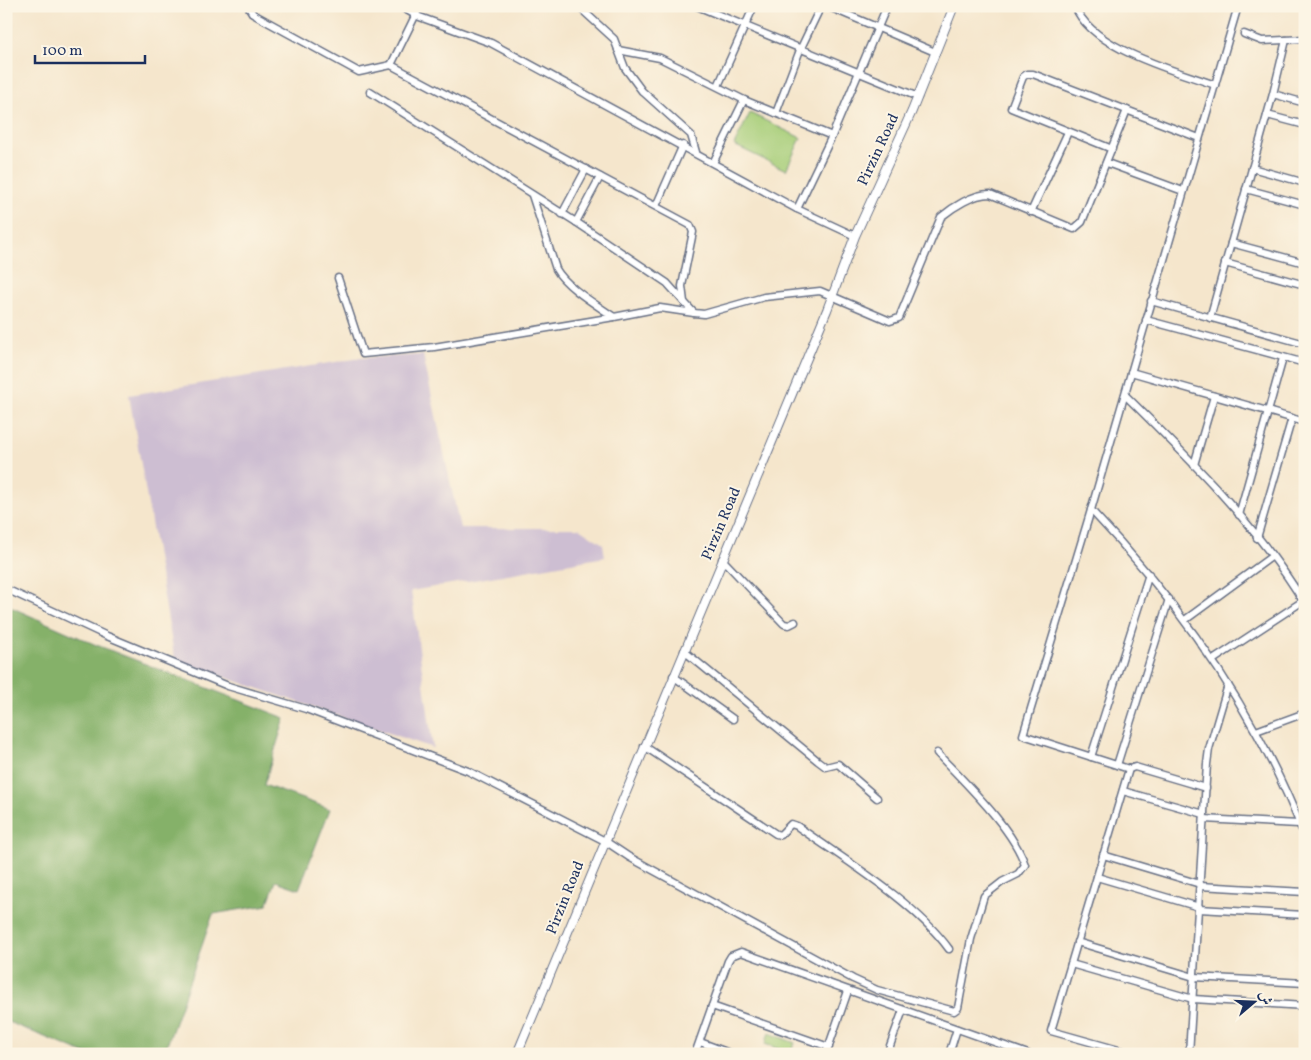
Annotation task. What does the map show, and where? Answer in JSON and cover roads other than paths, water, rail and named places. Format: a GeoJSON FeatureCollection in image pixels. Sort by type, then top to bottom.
{"type":"FeatureCollection","features":[{"type":"Feature","properties":{"kind":"street"},"geometry":{"type":"LineString","coordinates":[[248,6],[253,14],[359,72],[391,65],[690,225],[692,232],[682,286],[684,302]]}},
{"type":"Feature","properties":{"kind":"street"},"geometry":{"type":"LineString","coordinates":[[400,6],[417,16],[491,43],[797,208],[855,236]]}},
{"type":"Feature","properties":{"kind":"street"},"geometry":{"type":"LineString","coordinates":[[391,65],[417,16],[420,6]]}},
{"type":"Feature","properties":{"kind":"street"},"geometry":{"type":"LineString","coordinates":[[578,6],[614,39],[625,68],[642,91],[691,136],[696,152]]}},
{"type":"Feature","properties":{"kind":"street"},"geometry":{"type":"LineString","coordinates":[[697,6],[918,97]]}},
{"type":"Feature","properties":{"kind":"street"},"geometry":{"type":"LineString","coordinates":[[718,86],[754,6]]}},
{"type":"Feature","properties":{"kind":"street"},"geometry":{"type":"LineString","coordinates":[[776,113],[800,50],[821,6]]}},
{"type":"Feature","properties":{"kind":"street"},"geometry":{"type":"LineString","coordinates":[[828,6],[935,52]]}},
{"type":"Feature","properties":{"kind":"street"},"geometry":{"type":"LineString","coordinates":[[797,208],[832,136],[887,6]]}},
{"type":"Feature","properties":{"kind":"street","name":"Pirzin Road"},"geometry":{"type":"LineString","coordinates":[[517,1054],[833,296],[855,236],[918,97],[954,6]]}},
{"type":"Feature","properties":{"kind":"street"},"geometry":{"type":"LineString","coordinates":[[1075,6],[1080,18],[1090,29],[1130,54],[1215,85]]}},
{"type":"Feature","properties":{"kind":"street"},"geometry":{"type":"LineString","coordinates":[[1206,788],[1135,766],[1129,769],[1023,735],[1125,395],[1238,6]]}},
{"type":"Feature","properties":{"kind":"street"},"geometry":{"type":"LineString","coordinates":[[1244,34],[1262,42],[1305,39]]}},
{"type":"Feature","properties":{"kind":"street"},"geometry":{"type":"LineString","coordinates":[[1210,318],[1268,115],[1286,40]]}},
{"type":"Feature","properties":{"kind":"street"},"geometry":{"type":"LineString","coordinates":[[1296,40],[1305,44]]}},
{"type":"Feature","properties":{"kind":"street"},"geometry":{"type":"LineString","coordinates":[[618,50],[660,58],[744,100],[832,136]]}},
{"type":"Feature","properties":{"kind":"street"},"geometry":{"type":"LineString","coordinates":[[1112,149],[1011,108],[1023,77],[1027,74],[1199,138]]}},
{"type":"Feature","properties":{"kind":"street"},"geometry":{"type":"LineString","coordinates":[[370,92],[576,222],[667,284],[694,313]]}},
{"type":"Feature","properties":{"kind":"street"},"geometry":{"type":"LineString","coordinates":[[1273,94],[1305,103]]}},
{"type":"Feature","properties":{"kind":"street"},"geometry":{"type":"LineString","coordinates":[[713,162],[744,100]]}},
{"type":"Feature","properties":{"kind":"street"},"geometry":{"type":"LineString","coordinates":[[338,278],[364,354],[434,347],[660,308],[704,314],[764,297],[820,291],[890,321],[899,318],[941,218],[950,210],[982,194],[990,194],[1074,229],[1086,217],[1127,110]]}},
{"type":"Feature","properties":{"kind":"street"},"geometry":{"type":"LineString","coordinates":[[1268,115],[1305,126]]}},
{"type":"Feature","properties":{"kind":"street"},"geometry":{"type":"LineString","coordinates":[[1031,212],[1068,132]]}},
{"type":"Feature","properties":{"kind":"street"},"geometry":{"type":"LineString","coordinates":[[656,206],[683,145]]}},
{"type":"Feature","properties":{"kind":"street"},"geometry":{"type":"LineString","coordinates":[[1107,163],[1183,191]]}},
{"type":"Feature","properties":{"kind":"street"},"geometry":{"type":"LineString","coordinates":[[1252,168],[1305,183]]}},
{"type":"Feature","properties":{"kind":"street"},"geometry":{"type":"LineString","coordinates":[[562,214],[586,169]]}},
{"type":"Feature","properties":{"kind":"street"},"geometry":{"type":"LineString","coordinates":[[576,222],[600,177]]}},
{"type":"Feature","properties":{"kind":"street"},"geometry":{"type":"LineString","coordinates":[[1246,189],[1305,205]]}},
{"type":"Feature","properties":{"kind":"street"},"geometry":{"type":"LineString","coordinates":[[532,195],[559,274],[614,317]]}},
{"type":"Feature","properties":{"kind":"street"},"geometry":{"type":"LineString","coordinates":[[1231,243],[1305,263]]}},
{"type":"Feature","properties":{"kind":"street"},"geometry":{"type":"LineString","coordinates":[[1226,263],[1305,285]]}},
{"type":"Feature","properties":{"kind":"street"},"geometry":{"type":"LineString","coordinates":[[1151,301],[1305,344]]}},
{"type":"Feature","properties":{"kind":"street"},"geometry":{"type":"LineString","coordinates":[[1146,320],[1305,363]]}},
{"type":"Feature","properties":{"kind":"street"},"geometry":{"type":"LineString","coordinates":[[1239,515],[1283,358]]}},
{"type":"Feature","properties":{"kind":"street"},"geometry":{"type":"LineString","coordinates":[[1131,372],[1305,422]]}},
{"type":"Feature","properties":{"kind":"street"},"geometry":{"type":"LineString","coordinates":[[1125,395],[1194,465],[1239,515],[1258,538],[1302,600]]}},
{"type":"Feature","properties":{"kind":"street"},"geometry":{"type":"LineString","coordinates":[[1194,465],[1214,396]]}},
{"type":"Feature","properties":{"kind":"street"},"geometry":{"type":"LineString","coordinates":[[1258,538],[1292,418]]}},
{"type":"Feature","properties":{"kind":"street"},"geometry":{"type":"LineString","coordinates":[[1091,510],[1169,599],[1213,660],[1256,731],[1305,837]]}},
{"type":"Feature","properties":{"kind":"street"},"geometry":{"type":"LineString","coordinates":[[1185,620],[1272,557]]}},
{"type":"Feature","properties":{"kind":"street"},"geometry":{"type":"LineString","coordinates":[[722,559],[784,624],[789,625],[795,622]]}},
{"type":"Feature","properties":{"kind":"street"},"geometry":{"type":"LineString","coordinates":[[1091,757],[1148,574]]}},
{"type":"Feature","properties":{"kind":"street"},"geometry":{"type":"LineString","coordinates":[[1213,660],[1302,600],[1305,574]]}},
{"type":"Feature","properties":{"kind":"street"},"geometry":{"type":"LineString","coordinates":[[6,589],[107,636],[228,686],[306,709],[468,771],[605,840],[629,857],[852,979],[878,990],[954,1011],[958,1008],[971,940],[984,896],[1002,882],[1018,874],[1025,864],[1020,851],[1008,833],[937,753]]}},
{"type":"Feature","properties":{"kind":"street"},"geometry":{"type":"LineString","coordinates":[[1117,765],[1169,599]]}},
{"type":"Feature","properties":{"kind":"street"},"geometry":{"type":"LineString","coordinates":[[684,651],[818,762],[826,767],[838,764],[877,798]]}},
{"type":"Feature","properties":{"kind":"street"},"geometry":{"type":"LineString","coordinates":[[673,676],[733,719]]}},
{"type":"Feature","properties":{"kind":"street"},"geometry":{"type":"LineString","coordinates":[[1189,1054],[1209,749],[1228,685]]}},
{"type":"Feature","properties":{"kind":"street"},"geometry":{"type":"LineString","coordinates":[[1256,731],[1305,713]]}},
{"type":"Feature","properties":{"kind":"street"},"geometry":{"type":"LineString","coordinates":[[644,746],[776,834],[780,835],[791,824],[797,826],[916,912],[949,948]]}},
{"type":"Feature","properties":{"kind":"street"},"geometry":{"type":"LineString","coordinates":[[1129,769],[1051,1030],[1133,1054]]}},
{"type":"Feature","properties":{"kind":"street"},"geometry":{"type":"LineString","coordinates":[[1123,791],[1204,816],[1299,824]]}},
{"type":"Feature","properties":{"kind":"street"},"geometry":{"type":"LineString","coordinates":[[1103,855],[1200,885],[1305,892]]}},
{"type":"Feature","properties":{"kind":"street"},"geometry":{"type":"LineString","coordinates":[[1097,877],[1199,908],[1305,915]]}},
{"type":"Feature","properties":{"kind":"street"},"geometry":{"type":"LineString","coordinates":[[1077,942],[1194,977],[1305,983]]}},
{"type":"Feature","properties":{"kind":"street"},"geometry":{"type":"LineString","coordinates":[[696,1054],[728,961],[731,956],[741,952],[957,1029],[1010,1051],[1028,1054]]}},
{"type":"Feature","properties":{"kind":"street"},"geometry":{"type":"LineString","coordinates":[[1071,964],[1193,999],[1305,1006]]}},
{"type":"Feature","properties":{"kind":"street"},"geometry":{"type":"LineString","coordinates":[[712,1006],[827,1050],[848,991]]}},
{"type":"Feature","properties":{"kind":"street"},"geometry":{"type":"LineString","coordinates":[[887,1054],[903,1010]]}},
{"type":"Feature","properties":{"kind":"street"},"geometry":{"type":"LineString","coordinates":[[949,1054],[957,1029]]}},
{"type":"Feature","properties":{"kind":"street"},"geometry":{"type":"LineString","coordinates":[[700,1042],[732,1054]]}}]}
